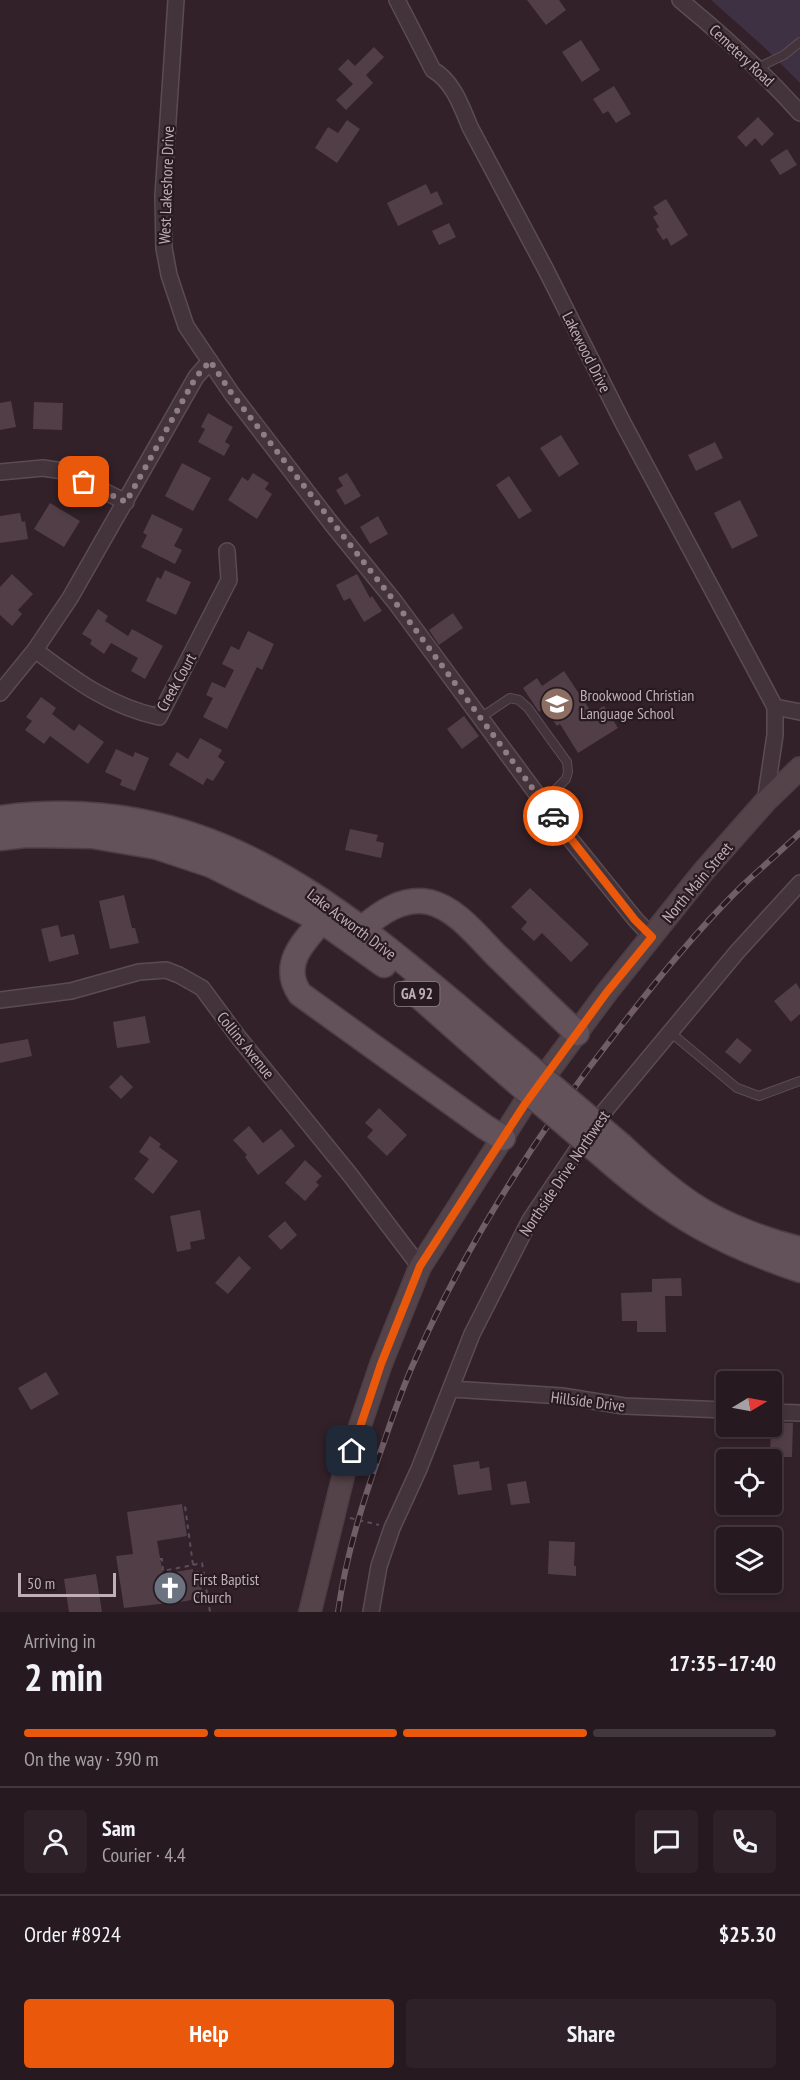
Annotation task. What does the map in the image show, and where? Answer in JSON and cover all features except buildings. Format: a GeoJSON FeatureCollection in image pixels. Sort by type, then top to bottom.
{"type":"FeatureCollection","features":[{"type":"Feature","properties":{"kind":"main road","name":"North Main Street"},"geometry":{"type":"LineString","coordinates":[[310,1612],[344,1473],[381,1364],[420,1266],[525,1104],[607,992],[704,872],[765,802],[800,768]]}},
{"type":"Feature","properties":{"kind":"main road","name":"Lake Acworth Drive"},"geometry":{"type":"LineString","coordinates":[[0,818],[65,813],[133,820],[165,827],[219,845],[264,865],[314,894],[363,928],[513,1066],[616,1154],[696,1207],[734,1226],[800,1249]]}},
{"type":"Feature","properties":{"kind":"main road","name":"Lake Acworth Drive"},"geometry":{"type":"LineString","coordinates":[[0,838],[26,835],[92,836],[157,847],[211,865],[322,921],[513,1066]]}},
{"type":"Feature","properties":{"kind":"main road"},"geometry":{"type":"LineString","coordinates":[[363,928],[392,907],[404,903],[417,901],[438,905],[461,921],[577,1034]]}},
{"type":"Feature","properties":{"kind":"main road"},"geometry":{"type":"LineString","coordinates":[[322,921],[304,941],[292,964],[293,980],[300,994],[503,1138]]}},
{"type":"Feature","properties":{"kind":"main road","name":"Lake Acworth Drive"},"geometry":{"type":"LineString","coordinates":[[616,1154],[638,1186],[696,1227],[761,1257],[800,1270]]}},
{"type":"Feature","properties":{"kind":"street","name":"West Lakeshore Drive"},"geometry":{"type":"LineString","coordinates":[[176,0],[163,196],[164,248],[169,275],[186,326],[232,394],[395,602],[541,800],[635,920],[652,937]]}},
{"type":"Feature","properties":{"kind":"street","name":"Lakewood Drive"},"geometry":{"type":"LineString","coordinates":[[397,0],[433,70],[442,75],[460,104],[622,421],[775,707],[775,735],[765,802]]}},
{"type":"Feature","properties":{"kind":"street","name":"Cemetery Road"},"geometry":{"type":"LineString","coordinates":[[680,0],[757,68],[800,113]]}},
{"type":"Feature","properties":{"kind":"street"},"geometry":{"type":"LineString","coordinates":[[0,693],[35,650],[70,598],[196,377],[210,361]]}},
{"type":"Feature","properties":{"kind":"street"},"geometry":{"type":"LineString","coordinates":[[0,472],[43,468],[63,471],[126,502]]}},
{"type":"Feature","properties":{"kind":"street","name":"Creek Court"},"geometry":{"type":"LineString","coordinates":[[35,650],[80,684],[133,711],[159,717],[229,580],[227,551]]}},
{"type":"Feature","properties":{"kind":"street"},"geometry":{"type":"LineString","coordinates":[[775,707],[800,712]]}},
{"type":"Feature","properties":{"kind":"street","name":"Northside Drive Northwest"},"geometry":{"type":"LineString","coordinates":[[371,1612],[380,1566],[392,1528],[411,1489],[472,1334],[530,1220],[598,1119],[737,952],[800,883]]}},
{"type":"Feature","properties":{"kind":"street","name":"Collins Avenue"},"geometry":{"type":"LineString","coordinates":[[0,1000],[71,991],[138,972],[166,970],[202,988],[420,1266]]}},
{"type":"Feature","properties":{"kind":"street","name":"Hillside Drive"},"geometry":{"type":"LineString","coordinates":[[451,1389],[562,1396],[624,1406],[716,1410]]}},
{"type":"Feature","properties":{"kind":"street"},"geometry":{"type":"LineString","coordinates":[[782,1412],[800,1413]]}},
{"type":"Feature","properties":{"kind":"lane"},"geometry":{"type":"LineString","coordinates":[[757,68],[784,55],[800,42]]}},
{"type":"Feature","properties":{"kind":"lane"},"geometry":{"type":"LineString","coordinates":[[480,718],[510,698],[519,700],[554,742],[567,762],[568,772],[566,779],[541,800]]}},
{"type":"Feature","properties":{"kind":"lane"},"geometry":{"type":"LineString","coordinates":[[670,1032],[737,1088],[759,1096],[800,1081]]}},
{"type":"Feature","properties":{"kind":"path"},"geometry":{"type":"LineString","coordinates":[[185,1506],[193,1565]]}},
{"type":"Feature","properties":{"kind":"path"},"geometry":{"type":"LineString","coordinates":[[347,1517],[392,1528]]}},
{"type":"Feature","properties":{"kind":"path"},"geometry":{"type":"LineString","coordinates":[[160,1559],[162,1559],[163,1571],[202,1563],[210,1612]]}},
{"type":"Feature","properties":{"kind":"shaded area"},"geometry":{"type":"Polygon","coordinates":[[[711,0],[800,0],[800,83],[765,48],[711,0]]]}},
{"type":"Feature","properties":{"kind":"railway"},"geometry":{"type":"LineString","coordinates":[[338,1612],[356,1526],[400,1396],[432,1324],[478,1236],[559,1109],[648,993],[725,903],[800,833]]}},
{"type":"Feature","properties":{"kind":"way so far"},"geometry":{"type":"LineString","coordinates":[[84,482],[126,502],[196,377],[210,361],[232,394],[331,523],[395,602],[553,816]]}},
{"type":"Feature","properties":{"kind":"place","name":"Brookwood Christian Language School"},"geometry":{"type":"Point","coordinates":[557,704]}},
{"type":"Feature","properties":{"kind":"place","name":"First Baptist Church"},"geometry":{"type":"Point","coordinates":[170,1588]}},
{"type":"Feature","properties":{"kind":"route"},"geometry":{"type":"LineString","coordinates":[[352,1451],[381,1364],[420,1266],[525,1104],[607,992],[652,937],[635,920],[553,816]]}}]}
